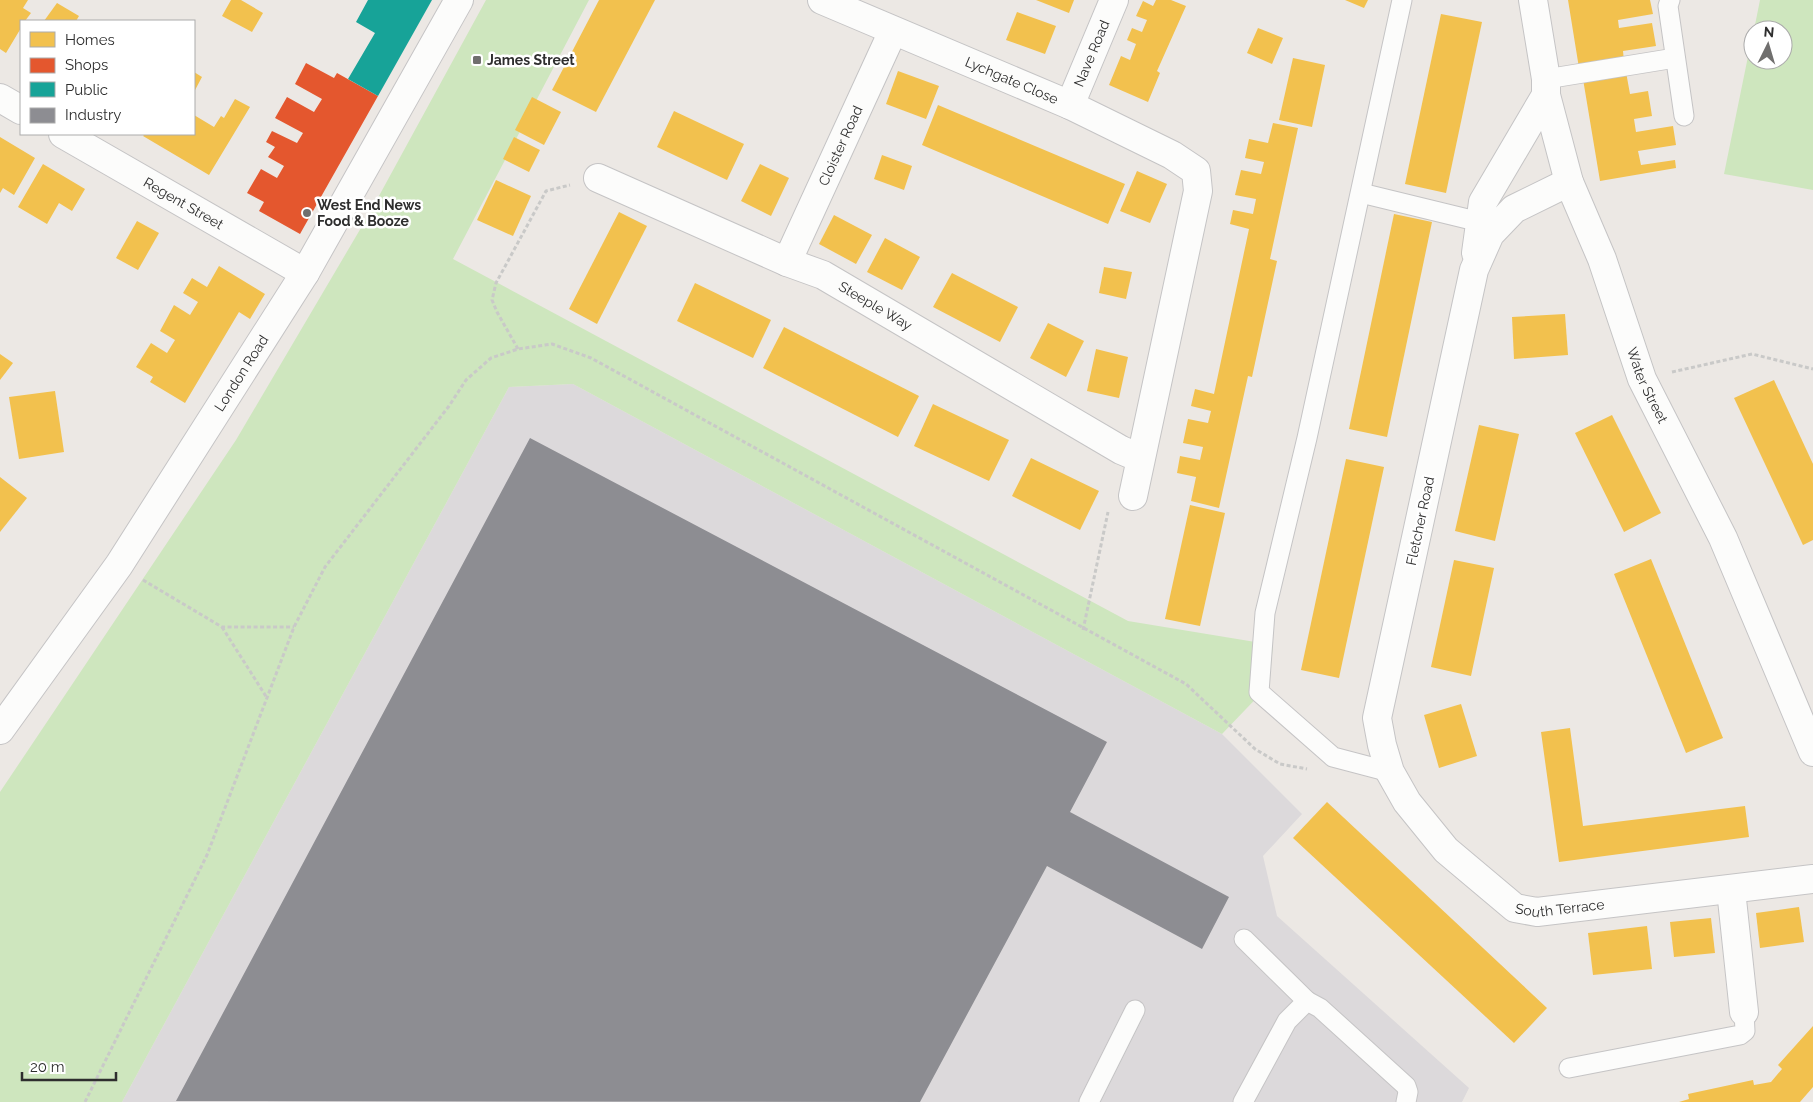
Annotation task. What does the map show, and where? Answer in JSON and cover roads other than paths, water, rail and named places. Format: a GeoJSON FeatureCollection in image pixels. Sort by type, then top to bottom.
{"type":"FeatureCollection","features":[{"type":"Feature","properties":{"kind":"street","name":"London Road"},"geometry":{"type":"LineString","coordinates":[[0,730],[119,565],[305,273],[459,0]]}},
{"type":"Feature","properties":{"kind":"street","name":"Lychgate Close"},"geometry":{"type":"LineString","coordinates":[[822,0],[893,32],[1070,105],[1172,155],[1196,171],[1198,191],[1140,458]]}},
{"type":"Feature","properties":{"kind":"street","name":"Nave Road"},"geometry":{"type":"LineString","coordinates":[[1070,105],[1114,0]]}},
{"type":"Feature","properties":{"kind":"street","name":"Water Street"},"geometry":{"type":"LineString","coordinates":[[1533,0],[1546,87],[1569,182],[1602,259],[1642,379],[1723,538],[1813,752]]}},
{"type":"Feature","properties":{"kind":"street","name":"Cloister Road"},"geometry":{"type":"LineString","coordinates":[[787,262],[893,32]]}},
{"type":"Feature","properties":{"kind":"street","name":"Fletcher Road"},"geometry":{"type":"LineString","coordinates":[[1390,772],[1382,746],[1378,718],[1474,270],[1483,202],[1546,87]]}},
{"type":"Feature","properties":{"kind":"street"},"geometry":{"type":"LineString","coordinates":[[0,98],[20,109]]}},
{"type":"Feature","properties":{"kind":"street","name":"Regent Street"},"geometry":{"type":"LineString","coordinates":[[65,135],[305,273]]}},
{"type":"Feature","properties":{"kind":"street","name":"Steeple Way"},"geometry":{"type":"LineString","coordinates":[[598,178],[787,262],[823,275],[1121,450],[1140,458]]}},
{"type":"Feature","properties":{"kind":"street","name":"Fletcher Road"},"geometry":{"type":"LineString","coordinates":[[1474,270],[1490,234],[1514,209],[1569,182]]}},
{"type":"Feature","properties":{"kind":"street"},"geometry":{"type":"LineString","coordinates":[[1121,501],[1140,458]]}},
{"type":"Feature","properties":{"kind":"street","name":"South Terrace"},"geometry":{"type":"LineString","coordinates":[[1390,772],[1407,802],[1446,850],[1515,908],[1537,912],[1813,879]]}},
{"type":"Feature","properties":{"kind":"street"},"geometry":{"type":"LineString","coordinates":[[1730,890],[1744,1012]]}},
{"type":"Feature","properties":{"kind":"lane"},"geometry":{"type":"LineString","coordinates":[[1390,772],[1333,758],[1260,692],[1265,613],[1307,438],[1402,0]]}},
{"type":"Feature","properties":{"kind":"lane"},"geometry":{"type":"LineString","coordinates":[[1670,0],[1668,6],[1684,116]]}},
{"type":"Feature","properties":{"kind":"lane"},"geometry":{"type":"LineString","coordinates":[[1546,87],[1675,58]]}},
{"type":"Feature","properties":{"kind":"lane"},"geometry":{"type":"LineString","coordinates":[[1361,193],[1480,222]]}},
{"type":"Feature","properties":{"kind":"lane"},"geometry":{"type":"LineString","coordinates":[[1244,939],[1307,1001],[1320,1008],[1406,1086],[1408,1092],[1406,1102]]}},
{"type":"Feature","properties":{"kind":"lane"},"geometry":{"type":"LineString","coordinates":[[1244,1102],[1287,1021],[1307,1001]]}},
{"type":"Feature","properties":{"kind":"lane"},"geometry":{"type":"LineString","coordinates":[[1090,1102],[1135,1010]]}},
{"type":"Feature","properties":{"kind":"lane"},"geometry":{"type":"LineString","coordinates":[[1569,1068],[1740,1035],[1745,1031],[1744,1012]]}},
{"type":"Feature","properties":{"kind":"place","name":"James Street"},"geometry":{"type":"Point","coordinates":[477,60]}},
{"type":"Feature","properties":{"kind":"place","name":"West End News Food & Booze"},"geometry":{"type":"Point","coordinates":[307,213]}}]}
